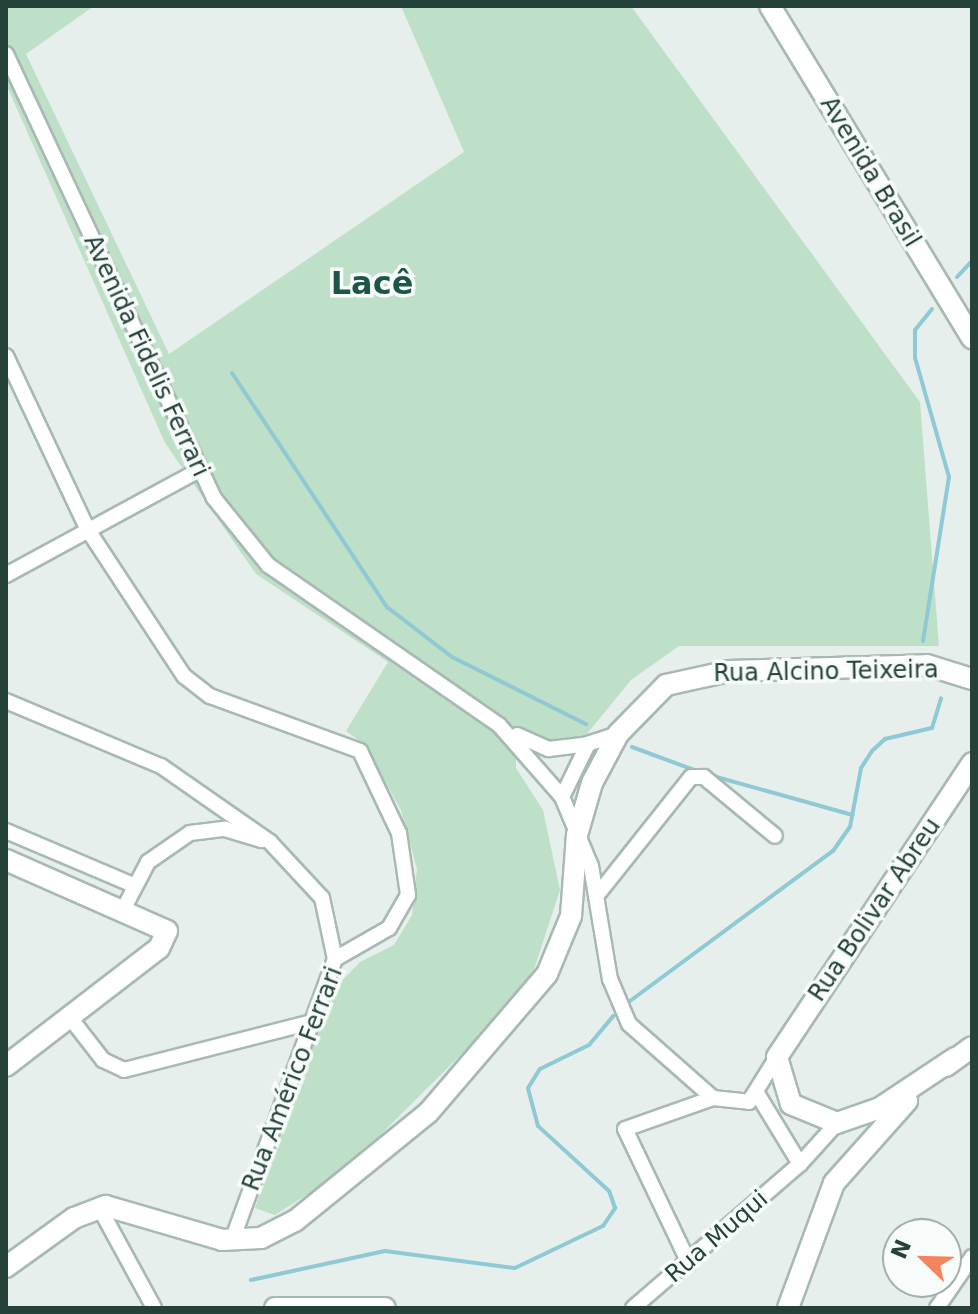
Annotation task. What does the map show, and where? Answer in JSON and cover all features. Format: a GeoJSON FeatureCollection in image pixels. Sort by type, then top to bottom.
{"type":"FeatureCollection","features":[{"type":"Feature","properties":{"kind":"main road","name":"Avenida Brasil"},"geometry":{"type":"LineString","coordinates":[[770,6],[972,338]]}},
{"type":"Feature","properties":{"kind":"main road","name":"Rua Alcino Teixeira"},"geometry":{"type":"LineString","coordinates":[[99,1207],[232,1241],[261,1238],[295,1221],[428,1113],[516,1018],[547,974],[571,916],[577,835],[618,734],[666,685],[701,674],[927,665],[972,679]]}},
{"type":"Feature","properties":{"kind":"main road","name":"Rua Bolivar Abreu"},"geometry":{"type":"LineString","coordinates":[[777,1057],[972,763]]}},
{"type":"Feature","properties":{"kind":"main road"},"geometry":{"type":"LineString","coordinates":[[6,860],[124,908],[167,931],[159,948],[68,1015],[6,1066]]}},
{"type":"Feature","properties":{"kind":"main road"},"geometry":{"type":"LineString","coordinates":[[777,1057],[791,1104],[837,1123],[880,1108],[964,1053]]}},
{"type":"Feature","properties":{"kind":"main road"},"geometry":{"type":"LineString","coordinates":[[788,1308],[834,1183],[964,1053]]}},
{"type":"Feature","properties":{"kind":"main road"},"geometry":{"type":"LineString","coordinates":[[6,1267],[99,1207]]}},
{"type":"Feature","properties":{"kind":"main road"},"geometry":{"type":"LineString","coordinates":[[275,1308],[385,1308]]}},
{"type":"Feature","properties":{"kind":"street","name":"Avenida Fidelis Ferrari"},"geometry":{"type":"LineString","coordinates":[[6,54],[196,472],[268,565],[499,725],[549,749],[588,744],[618,734]]}},
{"type":"Feature","properties":{"kind":"street","name":"Rua Américo Ferrari"},"geometry":{"type":"LineString","coordinates":[[6,356],[88,530],[184,676],[221,701],[360,751],[381,788],[399,833],[408,895],[389,928],[335,959],[232,1241]]}},
{"type":"Feature","properties":{"kind":"street"},"geometry":{"type":"LineString","coordinates":[[6,575],[196,472]]}},
{"type":"Feature","properties":{"kind":"street"},"geometry":{"type":"LineString","coordinates":[[6,701],[161,766],[270,842],[322,898],[335,959]]}},
{"type":"Feature","properties":{"kind":"street","name":"Avenida Fidelis Ferrari"},"geometry":{"type":"LineString","coordinates":[[499,725],[562,797],[598,894],[610,979],[629,1024],[713,1098]]}},
{"type":"Feature","properties":{"kind":"street"},"geometry":{"type":"LineString","coordinates":[[562,797],[588,744]]}},
{"type":"Feature","properties":{"kind":"street"},"geometry":{"type":"LineString","coordinates":[[598,894],[691,777],[704,777],[775,836]]}},
{"type":"Feature","properties":{"kind":"street"},"geometry":{"type":"LineString","coordinates":[[124,908],[131,884],[190,833],[225,829],[270,842]]}},
{"type":"Feature","properties":{"kind":"street"},"geometry":{"type":"LineString","coordinates":[[6,831],[131,884]]}},
{"type":"Feature","properties":{"kind":"street"},"geometry":{"type":"LineString","coordinates":[[68,1015],[103,1060],[124,1070],[313,1022]]}},
{"type":"Feature","properties":{"kind":"street"},"geometry":{"type":"LineString","coordinates":[[777,1057],[763,1100],[800,1164]]}},
{"type":"Feature","properties":{"kind":"street"},"geometry":{"type":"LineString","coordinates":[[689,1263],[625,1129],[713,1098],[734,1105],[763,1100],[791,1104]]}},
{"type":"Feature","properties":{"kind":"street","name":"Rua Muqui"},"geometry":{"type":"LineString","coordinates":[[633,1308],[689,1263],[800,1164],[837,1123]]}},
{"type":"Feature","properties":{"kind":"street"},"geometry":{"type":"LineString","coordinates":[[99,1207],[154,1308]]}},
{"type":"Feature","properties":{"kind":"street"},"geometry":{"type":"LineString","coordinates":[[937,1308],[972,1257]]}},
{"type":"Feature","properties":{"kind":"green space"},"geometry":{"type":"Polygon","coordinates":[[[6,6],[94,6],[26,54],[169,354],[464,152],[401,6],[631,6],[920,402],[939,646],[679,646],[631,680],[582,740],[516,746],[516,768],[543,810],[560,890],[528,988],[344,1171],[275,1215],[255,1208],[327,996],[360,962],[394,945],[412,915],[417,869],[401,810],[365,745],[346,731],[388,662],[256,574],[165,443],[6,84],[6,6]]]}},
{"type":"Feature","properties":{"kind":"waterway"},"geometry":{"type":"LineString","coordinates":[[957,277],[972,261]]}},
{"type":"Feature","properties":{"kind":"waterway"},"geometry":{"type":"LineString","coordinates":[[923,641],[949,477],[915,358],[915,330],[932,309]]}},
{"type":"Feature","properties":{"kind":"waterway"},"geometry":{"type":"LineString","coordinates":[[232,373],[387,607],[452,657],[586,724]]}},
{"type":"Feature","properties":{"kind":"waterway"},"geometry":{"type":"LineString","coordinates":[[630,1001],[833,851],[850,827],[861,768],[872,751],[885,739],[932,728],[941,698]]}},
{"type":"Feature","properties":{"kind":"waterway"},"geometry":{"type":"LineString","coordinates":[[632,747],[697,771]]}},
{"type":"Feature","properties":{"kind":"waterway"},"geometry":{"type":"LineString","coordinates":[[713,776],[853,815]]}},
{"type":"Feature","properties":{"kind":"waterway"},"geometry":{"type":"LineString","coordinates":[[251,1280],[385,1251],[515,1268],[603,1226],[615,1208],[609,1191],[538,1126],[528,1088],[540,1069],[589,1045],[613,1016]]}},
{"type":"Feature","properties":{"kind":"district","name":"Lacê"},"geometry":{"type":"Point","coordinates":[372,283]}}]}
